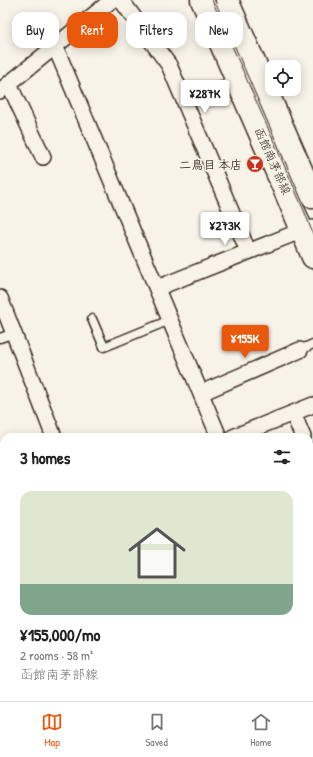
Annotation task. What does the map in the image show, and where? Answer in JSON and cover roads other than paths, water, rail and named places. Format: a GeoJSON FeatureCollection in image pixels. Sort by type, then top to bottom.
{"type":"FeatureCollection","features":[{"type":"Feature","properties":{"kind":"main road","name":"函館南茅部線"},"geometry":{"type":"LineString","coordinates":[[202,0],[308,229],[313,257]]}},
{"type":"Feature","properties":{"kind":"main road"},"geometry":{"type":"LineString","coordinates":[[228,0],[313,197]]}},
{"type":"Feature","properties":{"kind":"street"},"geometry":{"type":"LineString","coordinates":[[59,44],[112,0]]}},
{"type":"Feature","properties":{"kind":"street"},"geometry":{"type":"LineString","coordinates":[[121,0],[170,65],[248,251]]}},
{"type":"Feature","properties":{"kind":"street"},"geometry":{"type":"LineString","coordinates":[[43,157],[4,87],[53,48]]}},
{"type":"Feature","properties":{"kind":"street"},"geometry":{"type":"LineString","coordinates":[[57,48],[217,433]]}},
{"type":"Feature","properties":{"kind":"street"},"geometry":{"type":"LineString","coordinates":[[157,288],[248,251],[308,229]]}},
{"type":"Feature","properties":{"kind":"street"},"geometry":{"type":"LineString","coordinates":[[0,298],[7,336],[52,433]]}},
{"type":"Feature","properties":{"kind":"street"},"geometry":{"type":"LineString","coordinates":[[200,393],[306,347]]}},
{"type":"Feature","properties":{"kind":"street"},"geometry":{"type":"LineString","coordinates":[[243,433],[313,405]]}},
{"type":"Feature","properties":{"kind":"street"},"geometry":{"type":"LineString","coordinates":[[293,413],[301,433]]}},
{"type":"Feature","properties":{"kind":"lane"},"geometry":{"type":"LineString","coordinates":[[185,102],[228,83]]}},
{"type":"Feature","properties":{"kind":"lane"},"geometry":{"type":"LineString","coordinates":[[92,319],[104,347],[170,320]]}},
{"type":"Feature","properties":{"kind":"tram line"},"geometry":{"type":"LineString","coordinates":[[212,0],[313,234]]}},
{"type":"Feature","properties":{"kind":"place","name":"二鳥目 本店"},"geometry":{"type":"Point","coordinates":[255,164]}}]}
